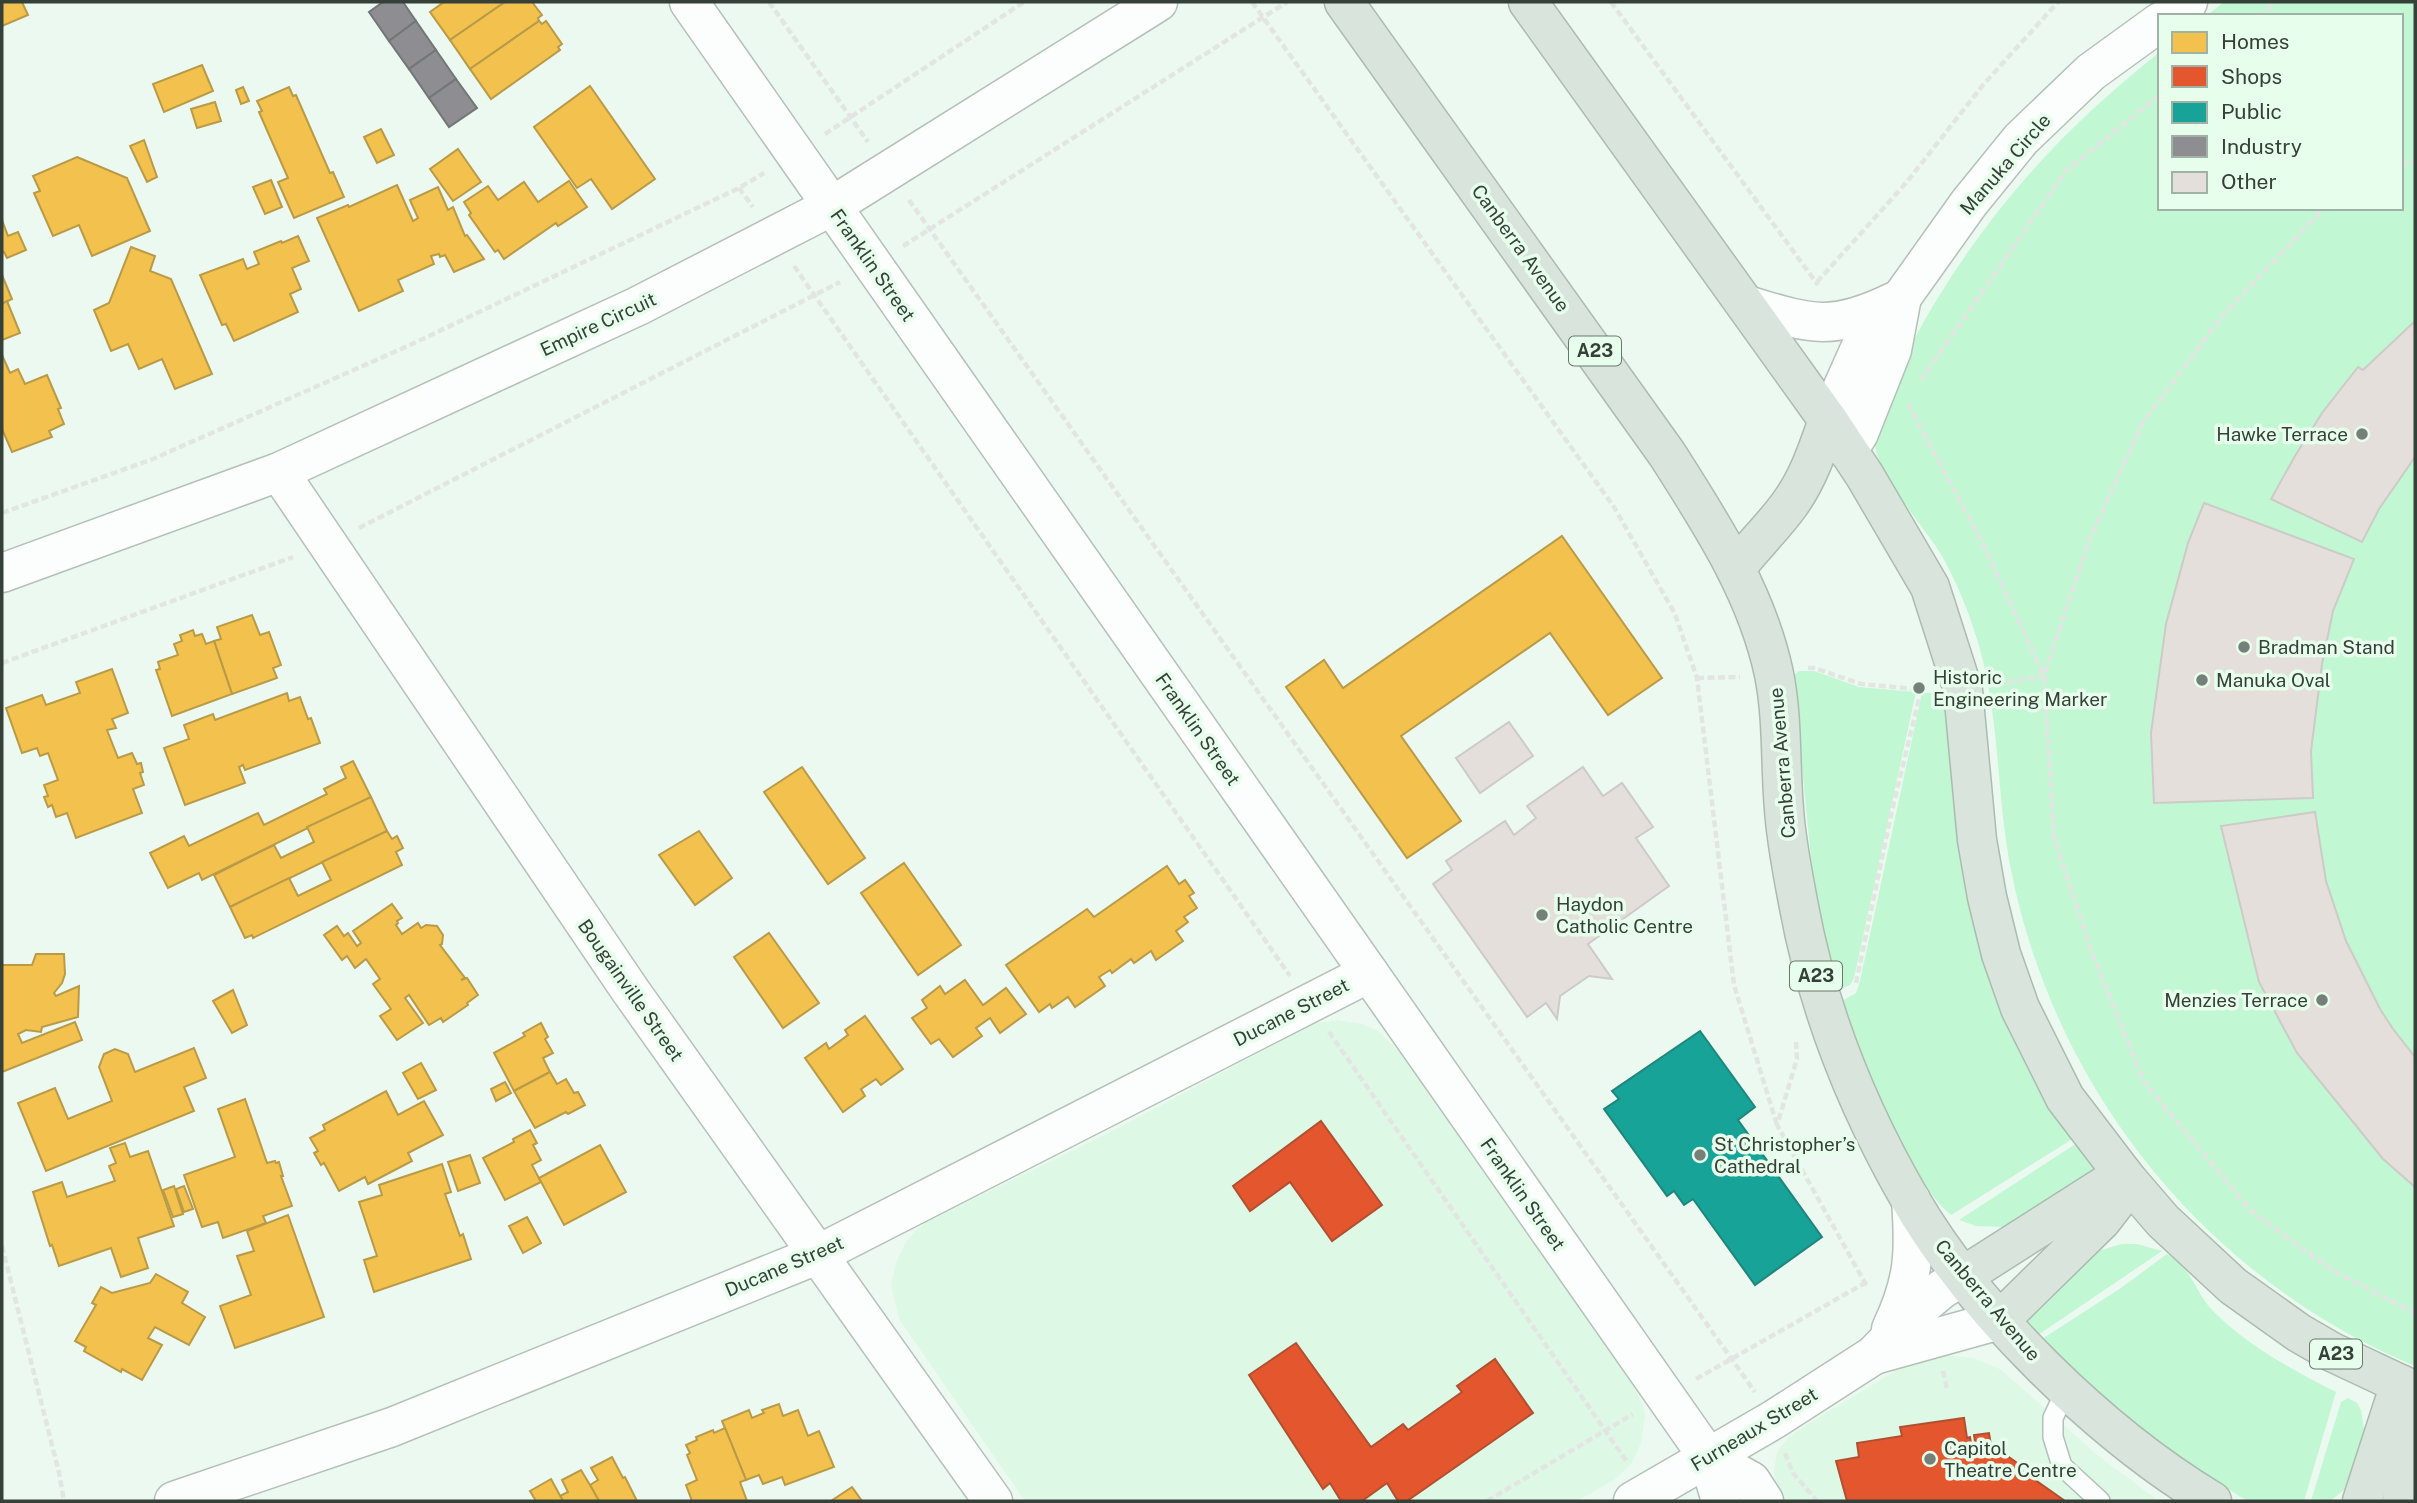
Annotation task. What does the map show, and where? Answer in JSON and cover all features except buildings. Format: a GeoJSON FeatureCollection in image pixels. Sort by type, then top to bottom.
{"type":"FeatureCollection","features":[{"type":"Feature","properties":{"kind":"highway","name":"Canberra Avenue"},"geometry":{"type":"LineString","coordinates":[[1344,2],[1659,443],[1736,568],[1759,624],[1773,672],[1781,737],[1784,812],[1799,909],[1819,989],[1835,1041],[1853,1084],[1910,1200],[1964,1276],[2000,1320],[2067,1388],[2129,1444],[2177,1480],[2212,1501]]}},
{"type":"Feature","properties":{"kind":"highway","name":"A23"},"geometry":{"type":"LineString","coordinates":[[1528,2],[1828,420],[1930,587],[1963,690],[1977,839],[2001,954],[2021,1008],[2065,1098],[2163,1221],[2234,1286],[2299,1333],[2406,1387]]}},
{"type":"Feature","properties":{"kind":"highway"},"geometry":{"type":"LineString","coordinates":[[1736,568],[1789,505],[1799,489],[1815,457],[1828,420]]}},
{"type":"Feature","properties":{"kind":"highway"},"geometry":{"type":"LineString","coordinates":[[1736,568],[1783,546],[1799,534],[1823,500],[1849,451]]}},
{"type":"Feature","properties":{"kind":"highway"},"geometry":{"type":"LineString","coordinates":[[1964,1276],[2125,1176]]}},
{"type":"Feature","properties":{"kind":"highway"},"geometry":{"type":"LineString","coordinates":[[2000,1320],[2102,1220],[2119,1198],[2125,1176]]}},
{"type":"Feature","properties":{"kind":"highway"},"geometry":{"type":"LineString","coordinates":[[2362,1501],[2406,1387]]}},
{"type":"Feature","properties":{"kind":"highway"},"geometry":{"type":"LineString","coordinates":[[2402,1501],[2412,1450],[2406,1387]]}},
{"type":"Feature","properties":{"kind":"street","name":"Franklin Street"},"geometry":{"type":"LineString","coordinates":[[689,2],[1707,1457],[1721,1501]]}},
{"type":"Feature","properties":{"kind":"street","name":"Empire Circuit"},"geometry":{"type":"LineString","coordinates":[[2,572],[279,472],[638,306],[832,206],[1158,2]]}},
{"type":"Feature","properties":{"kind":"street","name":"Manuka Circle"},"geometry":{"type":"LineString","coordinates":[[1828,420],[1866,335],[1877,319],[1902,298],[1969,203],[2021,139],[2091,72],[2158,25]]}},
{"type":"Feature","properties":{"kind":"street"},"geometry":{"type":"LineString","coordinates":[[1747,305],[1794,319],[1840,322],[1866,315],[1902,298]]}},
{"type":"Feature","properties":{"kind":"street","name":"Manuka Circle"},"geometry":{"type":"LineString","coordinates":[[1849,451],[1892,350],[1902,298]]}},
{"type":"Feature","properties":{"kind":"street","name":"Bougainville Street"},"geometry":{"type":"LineString","coordinates":[[279,472],[630,990],[993,1501]]}},
{"type":"Feature","properties":{"kind":"street","name":"Ducane Street"},"geometry":{"type":"LineString","coordinates":[[174,1501],[393,1427],[817,1255],[1369,973]]}},
{"type":"Feature","properties":{"kind":"street","name":"Furneaux Street"},"geometry":{"type":"LineString","coordinates":[[1876,1354],[1898,1314],[1910,1283],[1913,1254],[1910,1200]]}},
{"type":"Feature","properties":{"kind":"street","name":"Furneaux Street"},"geometry":{"type":"LineString","coordinates":[[1633,1501],[1773,1420],[1876,1354],[1917,1310],[1942,1289],[1964,1276]]}},
{"type":"Feature","properties":{"kind":"street","name":"Furneaux Street"},"geometry":{"type":"LineString","coordinates":[[1876,1354],[2000,1320]]}},
{"type":"Feature","properties":{"kind":"street","name":"Franklin Street"},"geometry":{"type":"LineString","coordinates":[[1707,1457],[1751,1481],[1764,1501]]}},
{"type":"Feature","properties":{"kind":"lane"},"geometry":{"type":"LineString","coordinates":[[2067,1388],[2053,1418],[2053,1437],[2062,1466],[2100,1501]]}},
{"type":"Feature","properties":{"kind":"path"},"geometry":{"type":"LineString","coordinates":[[769,2],[1733,1358],[1865,1283],[1777,1125],[1734,985],[1697,678],[1675,614],[1614,507],[1252,2]]}},
{"type":"Feature","properties":{"kind":"path"},"geometry":{"type":"LineString","coordinates":[[2,513],[153,459],[410,345],[739,188],[795,154],[1024,2]]}},
{"type":"Feature","properties":{"kind":"path"},"geometry":{"type":"LineString","coordinates":[[2,663],[328,544],[873,265],[1287,2]]}},
{"type":"Feature","properties":{"kind":"path"},"geometry":{"type":"LineString","coordinates":[[1611,2],[1817,282],[1906,183],[1983,85],[2058,2]]}},
{"type":"Feature","properties":{"kind":"path"},"geometry":{"type":"LineString","coordinates":[[2261,14],[2276,2]]}},
{"type":"Feature","properties":{"kind":"path"},"geometry":{"type":"LineString","coordinates":[[1914,390],[2066,171],[2158,97]]}},
{"type":"Feature","properties":{"kind":"path"},"geometry":{"type":"LineString","coordinates":[[739,188],[1604,1430],[1487,1501]]}},
{"type":"Feature","properties":{"kind":"path"},"geometry":{"type":"LineString","coordinates":[[2044,676],[2089,541],[2142,424],[2222,315],[2322,210]]}},
{"type":"Feature","properties":{"kind":"path"},"geometry":{"type":"LineString","coordinates":[[1906,401],[1983,546],[2044,676],[2054,837],[2092,953],[2144,1082],[2251,1211],[2332,1270],[2415,1313]]}},
{"type":"Feature","properties":{"kind":"path"},"geometry":{"type":"LineString","coordinates":[[1858,978],[1891,814],[1921,690]]}},
{"type":"Feature","properties":{"kind":"path"},"geometry":{"type":"LineString","coordinates":[[1777,1125],[1797,1059],[1795,1036]]}},
{"type":"Feature","properties":{"kind":"path"},"geometry":{"type":"LineString","coordinates":[[2,1246],[60,1474],[64,1501]]}},
{"type":"Feature","properties":{"kind":"path"},"geometry":{"type":"LineString","coordinates":[[1793,1473],[1817,1501]]}},
{"type":"Feature","properties":{"kind":"shaded area"},"geometry":{"type":"Polygon","coordinates":[[[1337,1020],[1362,1024],[1378,1031],[1403,1055],[1630,1379],[1645,1415],[1641,1443],[1632,1463],[1614,1480],[1577,1501],[1025,1501],[899,1319],[891,1285],[896,1263],[906,1242],[927,1222],[1120,1127],[1314,1024],[1337,1020]]]}},
{"type":"Feature","properties":{"kind":"shaded area"},"geometry":{"type":"Polygon","coordinates":[[[1944,1355],[1973,1358],[2000,1369],[2101,1458],[2159,1501],[1785,1501],[1776,1486],[1774,1469],[1777,1453],[1787,1439],[1902,1367],[1944,1355]]]}},
{"type":"Feature","properties":{"kind":"green space","name":"Manuka Oval"},"geometry":{"type":"Polygon","coordinates":[[[2224,2],[2415,2],[2415,1366],[2340,1329],[2270,1283],[2207,1229],[2152,1169],[2103,1102],[2063,1029],[2032,951],[2011,870],[1989,689],[1971,621],[1942,556],[1890,481],[1876,450],[1878,428],[1908,351],[1973,244],[2021,184],[2072,129],[2158,54],[2158,210],[2403,210],[2403,14],[2209,14],[2224,2]]]}},
{"type":"Feature","properties":{"kind":"green space"},"geometry":{"type":"Polygon","coordinates":[[[1799,671],[1814,671],[1859,687],[1916,692],[1854,978],[1850,985],[1838,990],[1824,936],[1812,868],[1793,676],[1799,671]]]}},
{"type":"Feature","properties":{"kind":"green space"},"geometry":{"type":"Polygon","coordinates":[[[1922,693],[1939,693],[1946,696],[2074,1138],[1951,1215],[1926,1187],[1898,1136],[1872,1079],[1842,1001],[1856,993],[1860,981],[1922,693]]]}},
{"type":"Feature","properties":{"kind":"green space"},"geometry":{"type":"Polygon","coordinates":[[[2077,1143],[2100,1173],[2004,1227],[1976,1226],[1959,1220],[2077,1143]]]}},
{"type":"Feature","properties":{"kind":"green space"},"geometry":{"type":"Polygon","coordinates":[[[2122,1244],[2137,1244],[2162,1251],[2038,1335],[2022,1318],[2094,1252],[2122,1244]]]}},
{"type":"Feature","properties":{"kind":"green space"},"geometry":{"type":"Polygon","coordinates":[[[2167,1254],[2184,1268],[2207,1305],[2227,1324],[2272,1357],[2336,1392],[2304,1501],[2249,1501],[2239,1496],[2155,1440],[2091,1388],[2042,1339],[2121,1288],[2167,1254]]]}},
{"type":"Feature","properties":{"kind":"green space"},"geometry":{"type":"Polygon","coordinates":[[[2348,1398],[2357,1403],[2361,1410],[2365,1436],[2350,1485],[2330,1501],[2311,1501],[2341,1402],[2348,1398]]]}},
{"type":"Feature","properties":{"kind":"place","name":"Hawke Terrace"},"geometry":{"type":"Point","coordinates":[2362,434]}},
{"type":"Feature","properties":{"kind":"place","name":"Bradman Stand"},"geometry":{"type":"Point","coordinates":[2244,647]}},
{"type":"Feature","properties":{"kind":"place","name":"Manuka Oval"},"geometry":{"type":"Point","coordinates":[2202,680]}},
{"type":"Feature","properties":{"kind":"place","name":"Historic Engineering Marker"},"geometry":{"type":"Point","coordinates":[1919,688]}},
{"type":"Feature","properties":{"kind":"place","name":"Haydon Catholic Centre"},"geometry":{"type":"Point","coordinates":[1542,915]}},
{"type":"Feature","properties":{"kind":"place","name":"Menzies Terrace"},"geometry":{"type":"Point","coordinates":[2322,1000]}},
{"type":"Feature","properties":{"kind":"place","name":"St Christopher’s Cathedral"},"geometry":{"type":"Point","coordinates":[1700,1155]}},
{"type":"Feature","properties":{"kind":"place","name":"Capitol Theatre Centre"},"geometry":{"type":"Point","coordinates":[1930,1459]}}]}
